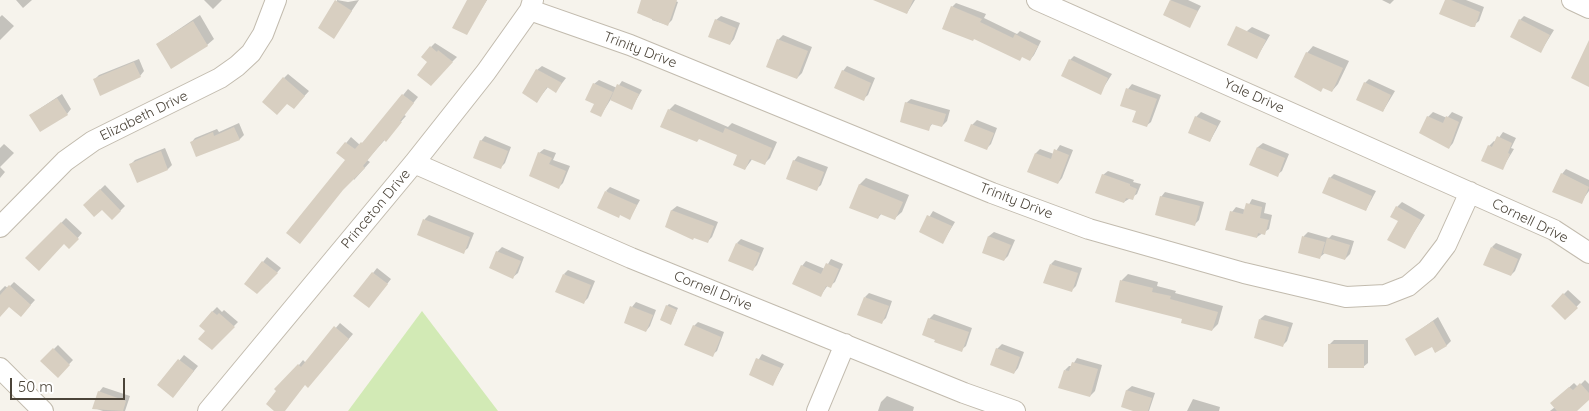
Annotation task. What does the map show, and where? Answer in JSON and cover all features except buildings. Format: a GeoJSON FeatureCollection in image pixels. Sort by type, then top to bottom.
{"type":"FeatureCollection","features":[{"type":"Feature","properties":{"kind":"street","name":"Elizabeth Drive"},"geometry":{"type":"LineString","coordinates":[[0,227],[65,161],[93,141],[220,78],[237,66],[251,53],[263,34],[276,0]]}},
{"type":"Feature","properties":{"kind":"street","name":"Yale Drive"},"geometry":{"type":"LineString","coordinates":[[1037,0],[1470,192]]}},
{"type":"Feature","properties":{"kind":"street"},"geometry":{"type":"LineString","coordinates":[[1572,0],[1589,8]]}},
{"type":"Feature","properties":{"kind":"street","name":"Trinity Drive"},"geometry":{"type":"LineString","coordinates":[[532,5],[992,193],[1089,229],[1244,273],[1346,297],[1385,295],[1408,286],[1421,275],[1446,245],[1470,192]]}},
{"type":"Feature","properties":{"kind":"street","name":"Princeton Drive"},"geometry":{"type":"LineString","coordinates":[[208,411],[414,163],[486,72],[532,5]]}},
{"type":"Feature","properties":{"kind":"street","name":"Cornell Drive"},"geometry":{"type":"LineString","coordinates":[[414,163],[631,258],[964,394],[1015,411]]}},
{"type":"Feature","properties":{"kind":"street","name":"Cornell Drive"},"geometry":{"type":"LineString","coordinates":[[1470,192],[1554,230],[1589,253]]}},
{"type":"Feature","properties":{"kind":"street"},"geometry":{"type":"LineString","coordinates":[[817,411],[845,344]]}},
{"type":"Feature","properties":{"kind":"street"},"geometry":{"type":"LineString","coordinates":[[0,368],[43,411]]}},
{"type":"Feature","properties":{"kind":"green space"},"geometry":{"type":"Polygon","coordinates":[[[422,311],[498,411],[348,411],[422,311]]]}}]}
